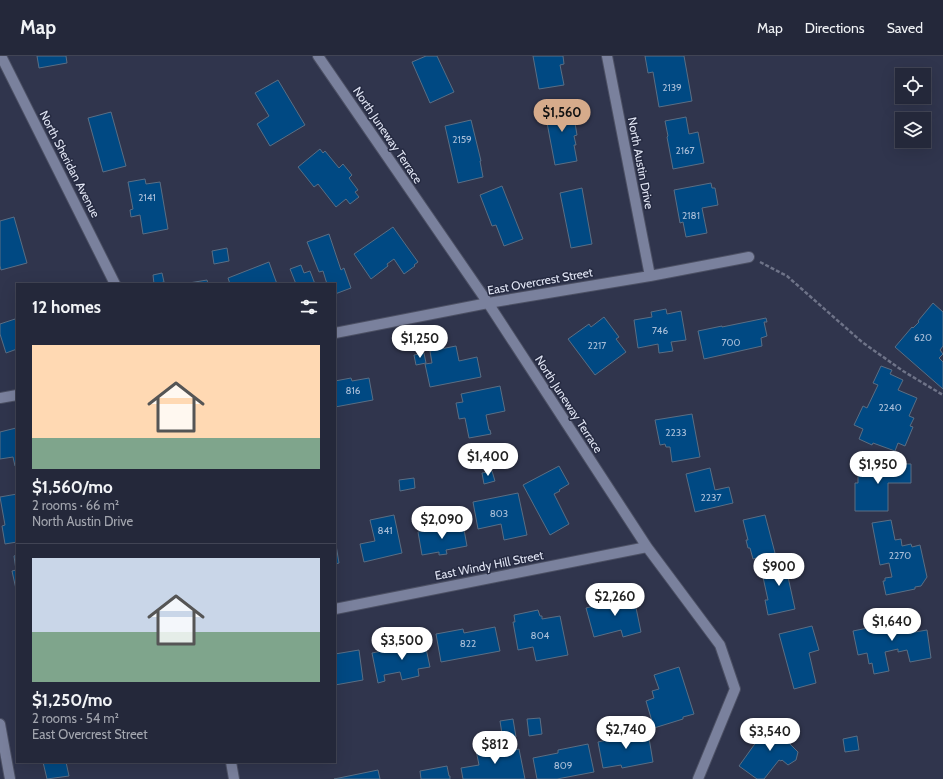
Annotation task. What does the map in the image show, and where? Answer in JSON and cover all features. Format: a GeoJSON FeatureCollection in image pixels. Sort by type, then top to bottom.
{"type":"FeatureCollection","features":[{"type":"Feature","properties":{"kind":"street","name":"North Sheridan Avenue"},"geometry":{"type":"LineString","coordinates":[[1,56],[114,283]]}},
{"type":"Feature","properties":{"kind":"street","name":"North Juneway Terrace"},"geometry":{"type":"LineString","coordinates":[[318,56],[488,303],[647,547],[720,645],[735,689],[698,779]]}},
{"type":"Feature","properties":{"kind":"street","name":"North Austin Drive"},"geometry":{"type":"LineString","coordinates":[[607,56],[650,276]]}},
{"type":"Feature","properties":{"kind":"street","name":"East Overcrest Street"},"geometry":{"type":"LineString","coordinates":[[336,333],[488,303],[650,276],[749,257]]}},
{"type":"Feature","properties":{"kind":"street"},"geometry":{"type":"LineString","coordinates":[[0,398],[16,395]]}},
{"type":"Feature","properties":{"kind":"street","name":"East Windy Hill Street"},"geometry":{"type":"LineString","coordinates":[[336,609],[647,547]]}},
{"type":"Feature","properties":{"kind":"street"},"geometry":{"type":"LineString","coordinates":[[0,724],[10,779]]}},
{"type":"Feature","properties":{"kind":"street"},"geometry":{"type":"LineString","coordinates":[[231,763],[234,779]]}},
{"type":"Feature","properties":{"kind":"path"},"geometry":{"type":"LineString","coordinates":[[749,257],[779,270],[862,342],[903,371],[943,395]]}},
{"type":"Feature","properties":{"kind":"building"},"geometry":{"type":"Polygon","coordinates":[[[37,56],[66,56],[67,63],[39,68],[37,56]]]}},
{"type":"Feature","properties":{"kind":"building"},"geometry":{"type":"Polygon","coordinates":[[[426,56],[437,56],[454,92],[430,103],[412,62],[426,56]]]}},
{"type":"Feature","properties":{"kind":"building"},"geometry":{"type":"Polygon","coordinates":[[[533,56],[563,56],[564,64],[560,65],[564,85],[539,89],[533,56]]]}},
{"type":"Feature","properties":{"kind":"building"},"geometry":{"type":"Polygon","coordinates":[[[645,56],[684,56],[692,101],[659,107],[653,72],[648,73],[645,56]]]}},
{"type":"Feature","properties":{"kind":"building"},"geometry":{"type":"Polygon","coordinates":[[[278,80],[305,125],[270,146],[257,124],[269,116],[255,93],[278,80]]]}},
{"type":"Feature","properties":{"kind":"building"},"geometry":{"type":"Polygon","coordinates":[[[567,102],[569,112],[573,111],[577,135],[574,136],[576,145],[574,145],[577,161],[555,165],[544,107],[567,102]]]}},
{"type":"Feature","properties":{"kind":"building"},"geometry":{"type":"Polygon","coordinates":[[[111,112],[126,166],[103,172],[88,118],[111,112]]]}},
{"type":"Feature","properties":{"kind":"building"},"geometry":{"type":"Polygon","coordinates":[[[686,117],[689,134],[698,132],[704,163],[673,169],[665,121],[686,117]]]}},
{"type":"Feature","properties":{"kind":"building"},"geometry":{"type":"Polygon","coordinates":[[[471,120],[481,161],[483,177],[458,183],[445,126],[471,120]]]}},
{"type":"Feature","properties":{"kind":"building"},"geometry":{"type":"Polygon","coordinates":[[[320,149],[323,153],[325,151],[339,168],[343,164],[352,175],[349,178],[358,190],[355,192],[359,197],[350,204],[346,199],[336,207],[318,184],[314,187],[298,167],[320,149]]]}},
{"type":"Feature","properties":{"kind":"building"},"geometry":{"type":"Polygon","coordinates":[[[145,179],[146,184],[160,182],[168,229],[143,234],[140,215],[131,217],[130,210],[133,209],[128,182],[145,179]]]}},
{"type":"Feature","properties":{"kind":"building"},"geometry":{"type":"Polygon","coordinates":[[[711,183],[712,188],[715,188],[718,205],[702,208],[707,233],[686,237],[683,222],[680,223],[674,190],[711,183]]]}},
{"type":"Feature","properties":{"kind":"building"},"geometry":{"type":"Polygon","coordinates":[[[502,186],[523,239],[504,246],[496,225],[492,226],[480,195],[502,186]]]}},
{"type":"Feature","properties":{"kind":"building"},"geometry":{"type":"Polygon","coordinates":[[[582,188],[592,244],[571,248],[560,193],[582,188]]]}},
{"type":"Feature","properties":{"kind":"building"},"geometry":{"type":"Polygon","coordinates":[[[14,217],[27,263],[1,270],[0,221],[14,217]]]}},
{"type":"Feature","properties":{"kind":"building"},"geometry":{"type":"Polygon","coordinates":[[[393,227],[418,262],[404,274],[394,259],[387,264],[388,266],[371,279],[354,254],[393,227]]]}},
{"type":"Feature","properties":{"kind":"building"},"geometry":{"type":"Polygon","coordinates":[[[329,234],[341,270],[344,268],[351,288],[336,294],[336,283],[327,283],[323,271],[319,272],[307,242],[329,234]]]}},
{"type":"Feature","properties":{"kind":"building"},"geometry":{"type":"Polygon","coordinates":[[[227,248],[229,261],[214,264],[212,251],[227,248]]]}},
{"type":"Feature","properties":{"kind":"building"},"geometry":{"type":"Polygon","coordinates":[[[269,262],[277,283],[230,283],[228,278],[269,262]]]}},
{"type":"Feature","properties":{"kind":"building"},"geometry":{"type":"Polygon","coordinates":[[[301,265],[304,273],[310,271],[315,283],[296,283],[290,269],[301,265]]]}},
{"type":"Feature","properties":{"kind":"building"},"geometry":{"type":"Polygon","coordinates":[[[162,273],[164,282],[154,283],[153,275],[162,273]]]}},
{"type":"Feature","properties":{"kind":"building"},"geometry":{"type":"Polygon","coordinates":[[[207,280],[208,283],[189,283],[207,280]]]}},
{"type":"Feature","properties":{"kind":"building"},"geometry":{"type":"Polygon","coordinates":[[[933,303],[943,312],[943,346],[940,350],[943,354],[939,358],[943,362],[943,389],[895,347],[912,327],[913,328],[919,322],[918,321],[933,303]]]}},
{"type":"Feature","properties":{"kind":"building"},"geometry":{"type":"Polygon","coordinates":[[[666,309],[667,314],[681,311],[686,340],[671,342],[673,351],[659,353],[658,344],[638,348],[634,320],[652,317],[651,312],[666,309]]]}},
{"type":"Feature","properties":{"kind":"building"},"geometry":{"type":"Polygon","coordinates":[[[604,317],[619,337],[616,339],[626,352],[595,375],[568,339],[589,324],[591,327],[604,317]]]}},
{"type":"Feature","properties":{"kind":"building"},"geometry":{"type":"Polygon","coordinates":[[[766,318],[767,322],[764,322],[767,336],[761,338],[762,346],[704,359],[698,331],[766,318]]]}},
{"type":"Feature","properties":{"kind":"building"},"geometry":{"type":"Polygon","coordinates":[[[15,319],[16,349],[6,353],[0,334],[0,324],[15,319]]]}},
{"type":"Feature","properties":{"kind":"building"},"geometry":{"type":"Polygon","coordinates":[[[456,346],[459,361],[477,357],[481,377],[430,387],[425,364],[432,363],[430,351],[456,346]]]}},
{"type":"Feature","properties":{"kind":"building"},"geometry":{"type":"Polygon","coordinates":[[[424,353],[426,363],[416,365],[414,355],[424,353]]]}},
{"type":"Feature","properties":{"kind":"building"},"geometry":{"type":"Polygon","coordinates":[[[881,366],[892,370],[890,374],[903,380],[898,390],[917,398],[909,416],[914,418],[910,426],[913,427],[905,446],[898,443],[895,451],[873,443],[872,445],[859,439],[863,429],[854,425],[863,406],[867,408],[878,385],[873,383],[881,366]]]}},
{"type":"Feature","properties":{"kind":"building"},"geometry":{"type":"Polygon","coordinates":[[[351,378],[352,381],[369,378],[373,400],[336,407],[336,381],[351,378]]]}},
{"type":"Feature","properties":{"kind":"building"},"geometry":{"type":"Polygon","coordinates":[[[500,386],[505,411],[486,415],[491,434],[469,438],[465,418],[459,419],[456,403],[463,402],[461,394],[500,386]]]}},
{"type":"Feature","properties":{"kind":"building"},"geometry":{"type":"Polygon","coordinates":[[[692,414],[700,457],[672,462],[670,447],[666,447],[665,444],[660,445],[655,420],[692,414]]]}},
{"type":"Feature","properties":{"kind":"building"},"geometry":{"type":"Polygon","coordinates":[[[16,428],[16,466],[13,457],[0,459],[0,432],[16,428]]]}},
{"type":"Feature","properties":{"kind":"building"},"geometry":{"type":"Polygon","coordinates":[[[862,463],[911,464],[911,483],[888,483],[888,511],[855,511],[855,483],[858,483],[858,469],[862,469],[862,463]]]}},
{"type":"Feature","properties":{"kind":"building"},"geometry":{"type":"Polygon","coordinates":[[[559,466],[569,484],[554,494],[569,524],[550,535],[523,485],[559,466]]]}},
{"type":"Feature","properties":{"kind":"building"},"geometry":{"type":"Polygon","coordinates":[[[710,468],[715,490],[729,487],[733,503],[695,512],[686,474],[710,468]]]}},
{"type":"Feature","properties":{"kind":"building"},"geometry":{"type":"Polygon","coordinates":[[[492,471],[495,481],[484,484],[482,473],[492,471]]]}},
{"type":"Feature","properties":{"kind":"building"},"geometry":{"type":"Polygon","coordinates":[[[414,478],[415,488],[400,491],[399,480],[414,478]]]}},
{"type":"Feature","properties":{"kind":"building"},"geometry":{"type":"Polygon","coordinates":[[[518,493],[527,535],[504,540],[501,524],[478,529],[473,502],[518,493]]]}},
{"type":"Feature","properties":{"kind":"building"},"geometry":{"type":"Polygon","coordinates":[[[16,494],[16,542],[5,544],[2,526],[5,525],[0,497],[16,494]]]}},
{"type":"Feature","properties":{"kind":"building"},"geometry":{"type":"Polygon","coordinates":[[[394,515],[402,553],[364,562],[360,544],[375,541],[370,520],[394,515]]]}},
{"type":"Feature","properties":{"kind":"building"},"geometry":{"type":"Polygon","coordinates":[[[765,515],[775,553],[753,559],[750,548],[748,548],[746,540],[748,540],[743,520],[765,515]]]}},
{"type":"Feature","properties":{"kind":"building"},"geometry":{"type":"Polygon","coordinates":[[[891,520],[895,540],[901,539],[902,546],[911,544],[912,547],[920,545],[927,577],[921,586],[915,587],[915,589],[886,595],[883,581],[885,581],[885,578],[892,577],[889,563],[880,565],[872,523],[891,520]]]}},
{"type":"Feature","properties":{"kind":"building"},"geometry":{"type":"Polygon","coordinates":[[[463,524],[467,546],[446,550],[447,554],[439,555],[439,552],[422,555],[418,532],[463,524]]]}},
{"type":"Feature","properties":{"kind":"building"},"geometry":{"type":"Polygon","coordinates":[[[336,545],[339,563],[336,564],[336,545]]]}},
{"type":"Feature","properties":{"kind":"building"},"geometry":{"type":"Polygon","coordinates":[[[16,555],[16,570],[14,556],[16,555]]]}},
{"type":"Feature","properties":{"kind":"building"},"geometry":{"type":"Polygon","coordinates":[[[795,560],[798,575],[788,577],[795,609],[768,615],[765,600],[768,600],[761,568],[795,560]]]}},
{"type":"Feature","properties":{"kind":"building"},"geometry":{"type":"Polygon","coordinates":[[[16,570],[16,589],[12,571],[16,570]]]}},
{"type":"Feature","properties":{"kind":"building"},"geometry":{"type":"Polygon","coordinates":[[[633,593],[641,632],[623,637],[621,630],[594,637],[586,608],[611,602],[610,599],[633,593]]]}},
{"type":"Feature","properties":{"kind":"building"},"geometry":{"type":"Polygon","coordinates":[[[538,610],[540,616],[542,616],[542,619],[560,616],[568,655],[536,661],[533,647],[518,650],[513,622],[515,622],[514,615],[538,610]]]}},
{"type":"Feature","properties":{"kind":"building"},"geometry":{"type":"Polygon","coordinates":[[[904,614],[905,620],[915,618],[918,629],[915,630],[915,632],[927,630],[931,658],[910,662],[907,650],[898,652],[898,649],[885,652],[889,671],[874,674],[872,663],[869,664],[867,653],[858,655],[853,631],[882,625],[883,629],[893,627],[891,617],[904,614]]]}},
{"type":"Feature","properties":{"kind":"building"},"geometry":{"type":"Polygon","coordinates":[[[812,626],[819,650],[809,653],[816,683],[794,689],[779,634],[812,626]]]}},
{"type":"Feature","properties":{"kind":"building"},"geometry":{"type":"Polygon","coordinates":[[[495,627],[500,651],[441,662],[436,634],[463,629],[464,633],[495,627]]]}},
{"type":"Feature","properties":{"kind":"building"},"geometry":{"type":"Polygon","coordinates":[[[424,639],[430,667],[418,669],[419,676],[402,680],[400,672],[384,675],[385,681],[378,683],[372,653],[407,646],[407,643],[424,639]]]}},
{"type":"Feature","properties":{"kind":"building"},"geometry":{"type":"Polygon","coordinates":[[[359,650],[363,680],[336,685],[336,654],[359,650]]]}},
{"type":"Feature","properties":{"kind":"building"},"geometry":{"type":"Polygon","coordinates":[[[679,667],[694,714],[654,728],[646,701],[654,698],[652,691],[659,689],[654,675],[679,667]]]}},
{"type":"Feature","properties":{"kind":"building"},"geometry":{"type":"Polygon","coordinates":[[[540,718],[542,734],[529,736],[527,719],[540,718]]]}},
{"type":"Feature","properties":{"kind":"building"},"geometry":{"type":"Polygon","coordinates":[[[513,719],[516,737],[503,740],[500,721],[513,719]]]}},
{"type":"Feature","properties":{"kind":"building"},"geometry":{"type":"Polygon","coordinates":[[[772,720],[795,738],[790,744],[798,752],[796,760],[788,765],[782,760],[779,760],[764,779],[757,779],[739,766],[772,720]]]}},
{"type":"Feature","properties":{"kind":"building"},"geometry":{"type":"Polygon","coordinates":[[[632,728],[634,735],[648,732],[653,762],[622,768],[621,765],[603,768],[598,742],[616,738],[615,732],[632,728]]]}},
{"type":"Feature","properties":{"kind":"building"},"geometry":{"type":"Polygon","coordinates":[[[857,736],[859,750],[845,752],[843,739],[857,736]]]}},
{"type":"Feature","properties":{"kind":"building"},"geometry":{"type":"Polygon","coordinates":[[[488,742],[489,751],[502,749],[503,752],[519,749],[525,779],[463,779],[461,768],[479,765],[475,745],[488,742]]]}},
{"type":"Feature","properties":{"kind":"building"},"geometry":{"type":"Polygon","coordinates":[[[588,744],[594,772],[557,779],[537,779],[533,758],[558,753],[558,750],[588,744]]]}},
{"type":"Feature","properties":{"kind":"building"},"geometry":{"type":"Polygon","coordinates":[[[43,763],[66,763],[69,776],[47,779],[43,763]]]}},
{"type":"Feature","properties":{"kind":"building"},"geometry":{"type":"Polygon","coordinates":[[[447,766],[450,779],[421,779],[420,771],[447,766]]]}},
{"type":"Feature","properties":{"kind":"building"},"geometry":{"type":"Polygon","coordinates":[[[378,770],[380,779],[334,779],[378,770]]]}}]}
